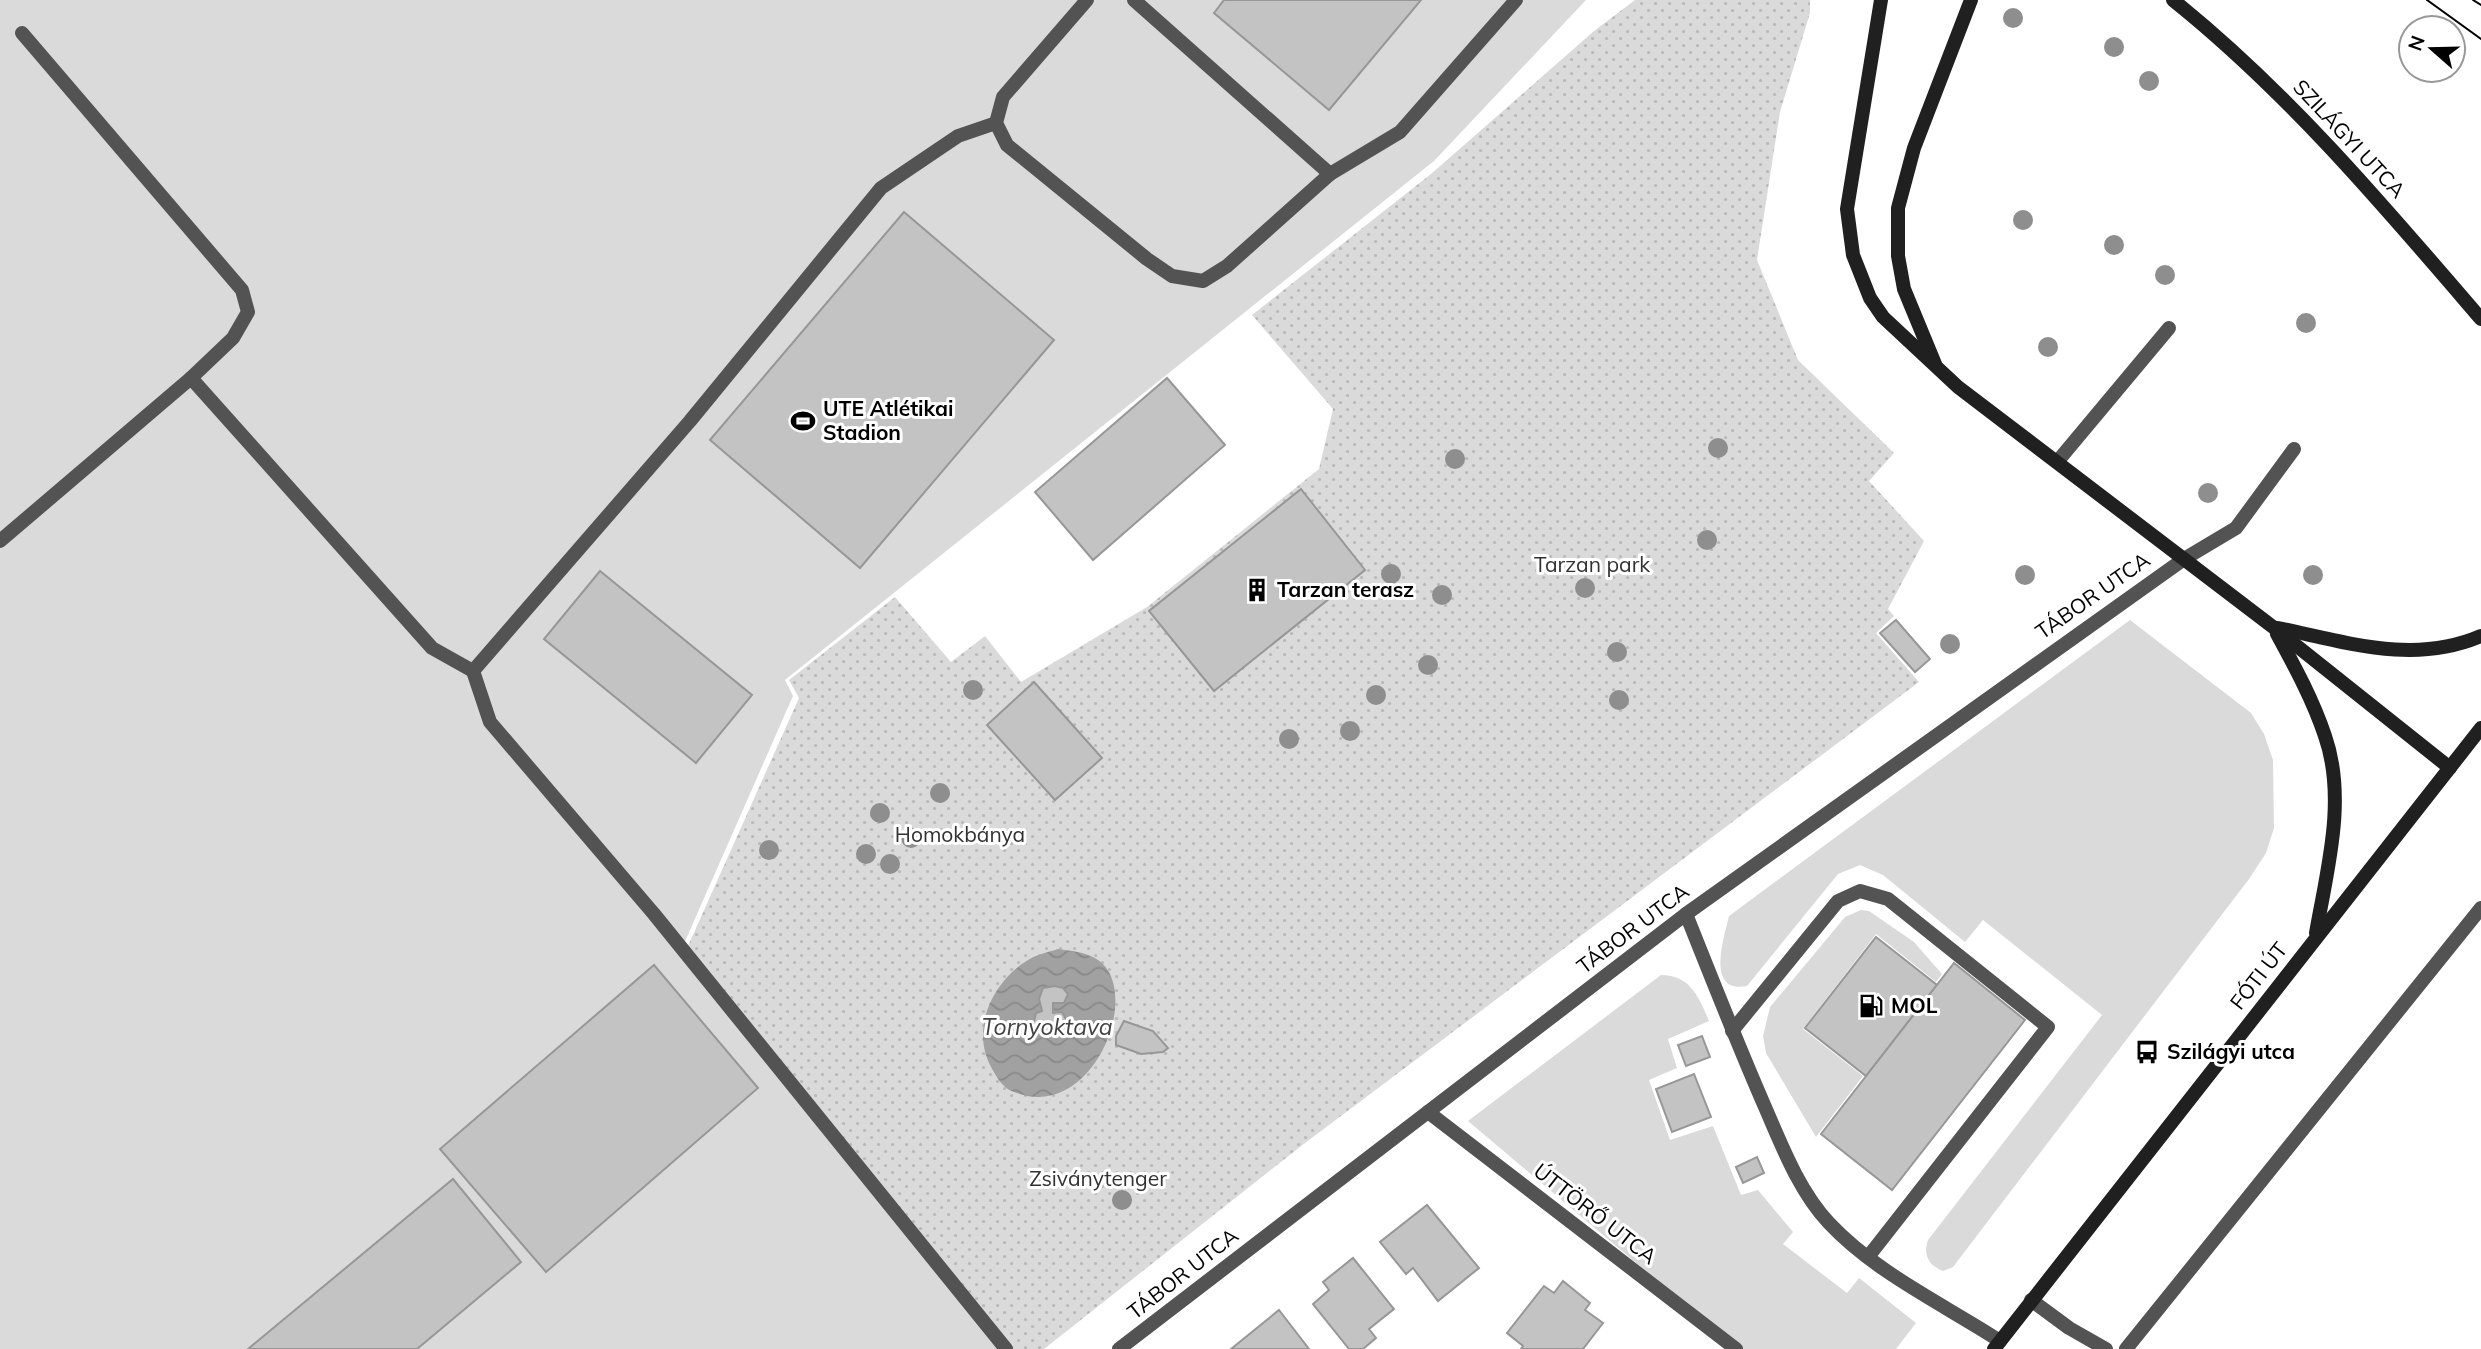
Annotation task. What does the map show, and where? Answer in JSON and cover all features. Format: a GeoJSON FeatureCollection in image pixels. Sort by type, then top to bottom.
{"type":"FeatureCollection","features":[{"type":"Feature","properties":{"kind":"street"},"geometry":{"type":"LineString","coordinates":[[1087,0],[1003,97],[996,123],[1007,145],[1147,259],[1172,276],[1203,281],[1227,266],[1330,174],[1400,132],[1516,0]]}},
{"type":"Feature","properties":{"kind":"street"},"geometry":{"type":"LineString","coordinates":[[1134,0],[1330,174]]}},
{"type":"Feature","properties":{"kind":"street"},"geometry":{"type":"LineString","coordinates":[[1881,0],[1850,176],[1848,232],[1853,255],[1870,298],[1883,317],[1936,368],[2273,626],[2450,768]]}},
{"type":"Feature","properties":{"kind":"street"},"geometry":{"type":"LineString","coordinates":[[1936,368],[1904,289],[1898,256],[1898,208],[1914,148],[1971,0]]}},
{"type":"Feature","properties":{"kind":"street"},"geometry":{"type":"LineString","coordinates":[[1947,64],[1982,0]]}},
{"type":"Feature","properties":{"kind":"street","name":"SZILÁGYI UTCA"},"geometry":{"type":"LineString","coordinates":[[2173,0],[2234,49],[2302,116],[2481,319]]}},
{"type":"Feature","properties":{"kind":"street"},"geometry":{"type":"LineString","coordinates":[[0,541],[191,378],[233,338],[248,312],[242,290],[22,33]]}},
{"type":"Feature","properties":{"kind":"street"},"geometry":{"type":"LineString","coordinates":[[473,671],[690,421],[881,188],[958,136],[996,123]]}},
{"type":"Feature","properties":{"kind":"street"},"geometry":{"type":"LineString","coordinates":[[2057,463],[2169,328]]}},
{"type":"Feature","properties":{"kind":"street"},"geometry":{"type":"LineString","coordinates":[[191,378],[432,648],[473,671],[490,722],[654,914],[1006,1349]]}},
{"type":"Feature","properties":{"kind":"street","name":"TÁBOR UTCA"},"geometry":{"type":"LineString","coordinates":[[1119,1349],[1686,914],[2184,559],[2236,528],[2294,449]]}},
{"type":"Feature","properties":{"kind":"street"},"geometry":{"type":"LineString","coordinates":[[2273,626],[2386,650],[2432,651],[2481,636]]}},
{"type":"Feature","properties":{"kind":"street"},"geometry":{"type":"LineString","coordinates":[[2273,626],[2304,685],[2326,738],[2334,782],[2330,855],[2316,937]]}},
{"type":"Feature","properties":{"kind":"street","name":"FÓTI ÚT"},"geometry":{"type":"LineString","coordinates":[[1997,1345],[2481,728]]}},
{"type":"Feature","properties":{"kind":"street"},"geometry":{"type":"LineString","coordinates":[[1732,1031],[1838,901],[1860,891],[1888,899],[2048,1027],[1868,1257]]}},
{"type":"Feature","properties":{"kind":"street"},"geometry":{"type":"LineString","coordinates":[[1686,914],[1732,1031],[1788,1158],[1814,1203],[1828,1222],[1868,1257],[1997,1345]]}},
{"type":"Feature","properties":{"kind":"street"},"geometry":{"type":"LineString","coordinates":[[2126,1349],[2478,917]]}},
{"type":"Feature","properties":{"kind":"street","name":"ÚTTÖRŐ UTCA"},"geometry":{"type":"LineString","coordinates":[[1429,1112],[1736,1349]]}},
{"type":"Feature","properties":{"kind":"street"},"geometry":{"type":"LineString","coordinates":[[2031,1300],[2069,1328],[2106,1349]]}},
{"type":"Feature","properties":{"kind":"green space"},"geometry":{"type":"Polygon","coordinates":[[[0,0],[1586,0],[1434,161],[785,680],[793,696],[683,946],[1011,1349],[0,1349],[0,0]]]}},
{"type":"Feature","properties":{"kind":"green space","name":"Tarzan park"},"geometry":{"type":"Polygon","coordinates":[[[1635,0],[1810,0],[1810,13],[1780,112],[1757,260],[1798,360],[1894,453],[1869,481],[1924,541],[1888,609],[1894,616],[1876,633],[1919,682],[1305,1143],[1044,1349],[1011,1349],[688,946],[799,698],[789,680],[895,597],[951,662],[985,636],[1021,682],[1147,607],[1319,469],[1333,409],[1252,315],[1431,174],[1594,31],[1635,0]]]}},
{"type":"Feature","properties":{"kind":"green space"},"geometry":{"type":"Polygon","coordinates":[[[2130,620],[2251,713],[2264,734],[2273,760],[2274,828],[2266,853],[2249,879],[1953,1267],[1943,1271],[1928,1259],[1928,1240],[2102,1015],[1983,920],[1965,942],[1883,875],[1860,865],[1838,874],[1747,986],[1734,986],[1726,982],[1722,973],[1721,950],[1729,916],[2130,620]]]}},
{"type":"Feature","properties":{"kind":"green space"},"geometry":{"type":"Polygon","coordinates":[[[1861,910],[1869,911],[1914,942],[1942,974],[1936,982],[1876,934],[1803,1029],[1863,1076],[1816,1137],[1766,1053],[1763,1036],[1770,1007],[1845,917],[1861,910]]]}},
{"type":"Feature","properties":{"kind":"green space"},"geometry":{"type":"Polygon","coordinates":[[[1661,975],[1686,983],[1697,996],[1709,1021],[1668,1039],[1677,1068],[1649,1080],[1670,1140],[1713,1126],[1741,1195],[1758,1190],[1793,1232],[1783,1244],[1847,1293],[1859,1278],[1916,1323],[1896,1349],[1738,1349],[1468,1121],[1661,975]]]}},
{"type":"Feature","properties":{"kind":"water","name":"Tornyoktava"},"geometry":{"type":"Polygon","coordinates":[[[1058,949],[1093,957],[1111,976],[1115,998],[1112,1024],[1103,1050],[1087,1072],[1067,1089],[1042,1097],[1014,1092],[1006,1088],[990,1065],[983,1036],[984,1021],[996,992],[1016,969],[1031,958],[1058,949]]]}},
{"type":"Feature","properties":{"kind":"building"},"geometry":{"type":"Polygon","coordinates":[[[1224,0],[1421,0],[1329,110],[1214,13],[1224,0]]]}},
{"type":"Feature","properties":{"kind":"building"},"geometry":{"type":"Polygon","coordinates":[[[904,212],[1054,340],[860,568],[710,440],[904,212]]]}},
{"type":"Feature","properties":{"kind":"building"},"geometry":{"type":"Polygon","coordinates":[[[1167,378],[1225,445],[1093,560],[1035,492],[1167,378]]]}},
{"type":"Feature","properties":{"kind":"building","name":"Tarzan terasz"},"geometry":{"type":"Polygon","coordinates":[[[1301,489],[1365,570],[1214,691],[1149,611],[1301,489]]]}},
{"type":"Feature","properties":{"kind":"building"},"geometry":{"type":"Polygon","coordinates":[[[600,571],[752,695],[696,763],[544,639],[600,571]]]}},
{"type":"Feature","properties":{"kind":"building"},"geometry":{"type":"Polygon","coordinates":[[[1896,620],[1930,659],[1915,672],[1880,633],[1896,620]]]}},
{"type":"Feature","properties":{"kind":"building"},"geometry":{"type":"Polygon","coordinates":[[[1034,682],[1102,758],[1055,800],[987,725],[1034,682]]]}},
{"type":"Feature","properties":{"kind":"building","name":"MOL"},"geometry":{"type":"Polygon","coordinates":[[[1876,937],[1937,985],[1866,1076],[1805,1028],[1876,937]]]}},
{"type":"Feature","properties":{"kind":"building"},"geometry":{"type":"Polygon","coordinates":[[[1954,963],[2025,1020],[1892,1190],[1821,1134],[1954,963]]]}},
{"type":"Feature","properties":{"kind":"building"},"geometry":{"type":"Polygon","coordinates":[[[654,965],[758,1088],[546,1272],[440,1149],[654,965]]]}},
{"type":"Feature","properties":{"kind":"building"},"geometry":{"type":"Polygon","coordinates":[[[1043,988],[1063,988],[1068,994],[1064,1003],[1053,1003],[1053,1013],[1062,1012],[1068,1023],[1062,1030],[1039,1031],[1033,1025],[1036,1013],[1042,1011],[1039,999],[1043,988]]]}},
{"type":"Feature","properties":{"kind":"building"},"geometry":{"type":"Polygon","coordinates":[[[1124,1021],[1153,1031],[1168,1048],[1163,1052],[1141,1054],[1116,1045],[1116,1036],[1124,1021]]]}},
{"type":"Feature","properties":{"kind":"building"},"geometry":{"type":"Polygon","coordinates":[[[1702,1036],[1710,1057],[1686,1066],[1678,1045],[1702,1036]]]}},
{"type":"Feature","properties":{"kind":"building"},"geometry":{"type":"Polygon","coordinates":[[[1694,1074],[1711,1117],[1672,1132],[1656,1089],[1694,1074]]]}},
{"type":"Feature","properties":{"kind":"building"},"geometry":{"type":"Polygon","coordinates":[[[1757,1157],[1764,1173],[1743,1183],[1736,1167],[1757,1157]]]}},
{"type":"Feature","properties":{"kind":"building"},"geometry":{"type":"Polygon","coordinates":[[[453,1179],[521,1262],[417,1349],[248,1349],[453,1179]]]}},
{"type":"Feature","properties":{"kind":"building"},"geometry":{"type":"Polygon","coordinates":[[[1427,1205],[1479,1268],[1438,1301],[1413,1268],[1406,1274],[1380,1242],[1427,1205]]]}},
{"type":"Feature","properties":{"kind":"building"},"geometry":{"type":"Polygon","coordinates":[[[1353,1258],[1394,1309],[1369,1329],[1376,1338],[1363,1349],[1349,1349],[1313,1304],[1329,1290],[1323,1282],[1353,1258]]]}},
{"type":"Feature","properties":{"kind":"building"},"geometry":{"type":"Polygon","coordinates":[[[1563,1281],[1590,1303],[1585,1310],[1603,1323],[1583,1349],[1521,1349],[1523,1346],[1507,1333],[1544,1286],[1554,1293],[1563,1281]]]}},
{"type":"Feature","properties":{"kind":"building"},"geometry":{"type":"Polygon","coordinates":[[[1279,1310],[1309,1349],[1231,1349],[1279,1310]]]}},
{"type":"Feature","properties":{"kind":"tram line"},"geometry":{"type":"LineString","coordinates":[[2427,0],[2481,39]]}},
{"type":"Feature","properties":{"kind":"tram line"},"geometry":{"type":"LineString","coordinates":[[2473,0],[2481,5]]}},
{"type":"Feature","properties":{"kind":"place","name":"UTE Atlétikai Stadion"},"geometry":{"type":"Point","coordinates":[803,421]}},
{"type":"Feature","properties":{"kind":"place","name":"Tarzan terasz"},"geometry":{"type":"Point","coordinates":[1257,590]}},
{"type":"Feature","properties":{"kind":"place","name":"MOL"},"geometry":{"type":"Point","coordinates":[1871,1006]}},
{"type":"Feature","properties":{"kind":"place","name":"Szilágyi utca"},"geometry":{"type":"Point","coordinates":[2147,1052]}},
{"type":"Feature","properties":{"kind":"park label","name":"Homokbánya"},"geometry":{"type":"Point","coordinates":[960,835]}},
{"type":"Feature","properties":{"kind":"park label","name":"Zsiványtenger"},"geometry":{"type":"Point","coordinates":[1098,1179]}}]}
